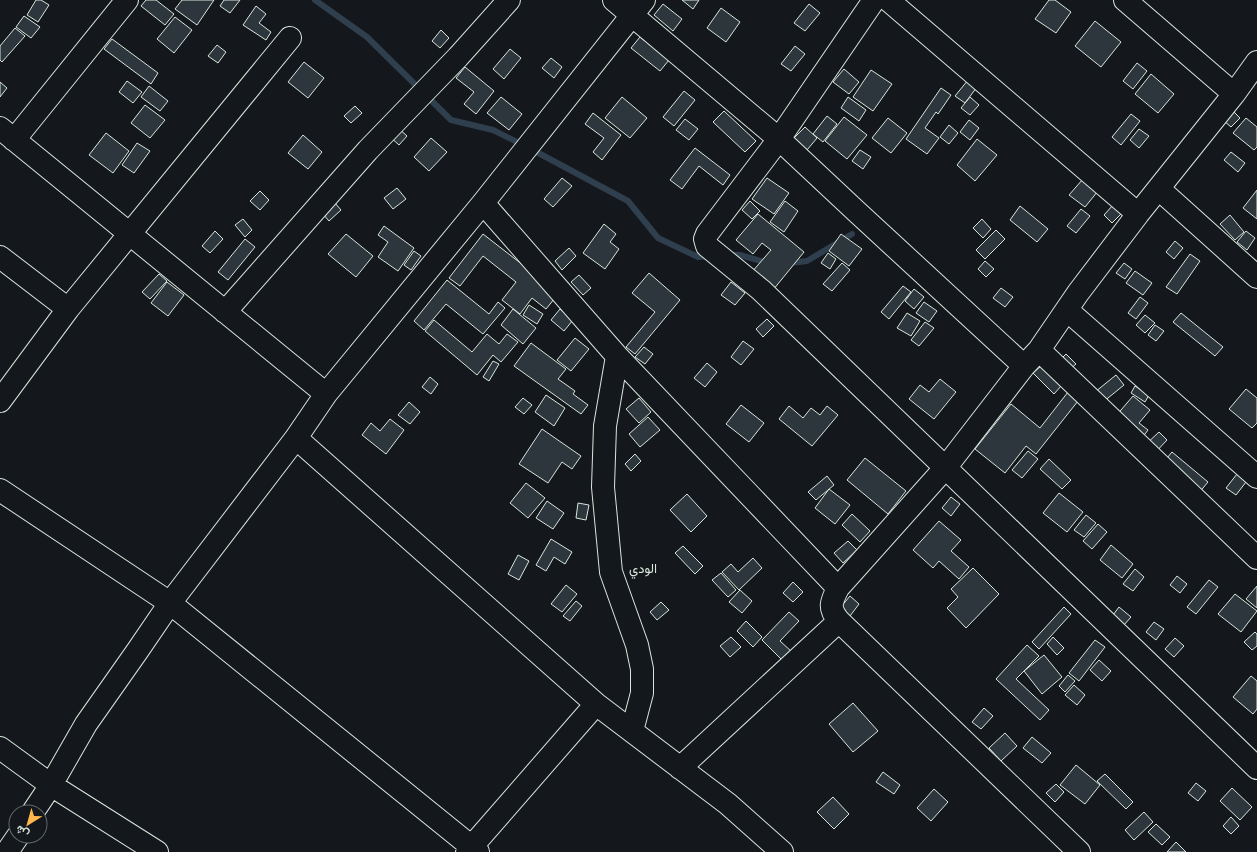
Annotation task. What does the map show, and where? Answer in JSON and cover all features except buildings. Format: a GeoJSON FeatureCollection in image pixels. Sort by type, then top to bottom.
{"type":"FeatureCollection","features":[{"type":"Feature","properties":{"kind":"street"},"geometry":{"type":"LineString","coordinates":[[127,0],[7,134],[326,394]]}},
{"type":"Feature","properties":{"kind":"street"},"geometry":{"type":"LineString","coordinates":[[225,312],[368,150],[458,57],[509,0]]}},
{"type":"Feature","properties":{"kind":"street"},"geometry":{"type":"LineString","coordinates":[[614,0],[638,7],[857,212],[1032,358],[1257,558]]}},
{"type":"Feature","properties":{"kind":"street"},"geometry":{"type":"LineString","coordinates":[[874,0],[779,139],[707,234],[705,239],[707,246],[761,290],[1257,768]]}},
{"type":"Feature","properties":{"kind":"street"},"geometry":{"type":"LineString","coordinates":[[888,0],[1138,214]]}},
{"type":"Feature","properties":{"kind":"street"},"geometry":{"type":"LineString","coordinates":[[1125,0],[1234,94]]}},
{"type":"Feature","properties":{"kind":"street"},"geometry":{"type":"LineString","coordinates":[[38,804],[86,724],[170,603],[296,438],[326,394],[483,203],[638,7]]}},
{"type":"Feature","properties":{"kind":"street"},"geometry":{"type":"LineString","coordinates":[[0,401],[68,309],[290,38]]}},
{"type":"Feature","properties":{"kind":"street"},"geometry":{"type":"LineString","coordinates":[[1079,852],[839,621],[832,612],[832,600],[838,588],[946,467],[1032,358],[1078,293],[1138,214],[1254,70]]}},
{"type":"Feature","properties":{"kind":"street"},"geometry":{"type":"LineString","coordinates":[[1159,189],[1257,277]]}},
{"type":"Feature","properties":{"kind":"street"},"geometry":{"type":"LineString","coordinates":[[483,203],[617,356],[838,588]]}},
{"type":"Feature","properties":{"kind":"street"},"geometry":{"type":"LineString","coordinates":[[0,257],[68,309]]}},
{"type":"Feature","properties":{"kind":"street"},"geometry":{"type":"LineString","coordinates":[[1067,310],[1257,477]]}},
{"type":"Feature","properties":{"kind":"street"},"geometry":{"type":"LineString","coordinates":[[617,356],[605,426],[603,487],[611,572],[637,645],[642,669],[642,693],[632,731]]}},
{"type":"Feature","properties":{"kind":"street"},"geometry":{"type":"LineString","coordinates":[[296,438],[596,704],[728,804],[782,852]]}},
{"type":"Feature","properties":{"kind":"street"},"geometry":{"type":"LineString","coordinates":[[0,490],[170,603],[472,850],[596,704]]}},
{"type":"Feature","properties":{"kind":"street"},"geometry":{"type":"LineString","coordinates":[[680,768],[839,621]]}},
{"type":"Feature","properties":{"kind":"street"},"geometry":{"type":"LineString","coordinates":[[0,748],[50,785],[157,852]]}},
{"type":"Feature","properties":{"kind":"waterway"},"geometry":{"type":"LineString","coordinates":[[315,0],[367,37],[451,120],[493,130],[523,145]]}},
{"type":"Feature","properties":{"kind":"waterway"},"geometry":{"type":"LineString","coordinates":[[531,149],[628,201],[658,238],[698,257],[709,256]]}},
{"type":"Feature","properties":{"kind":"waterway"},"geometry":{"type":"LineString","coordinates":[[789,263],[807,261],[852,234]]}},
{"type":"Feature","properties":{"kind":"waterway"},"geometry":{"type":"LineString","coordinates":[[728,255],[740,255],[768,263]]}},
{"type":"Feature","properties":{"kind":"district","name":"الودي"},"geometry":{"type":"Point","coordinates":[643,568]}}]}
